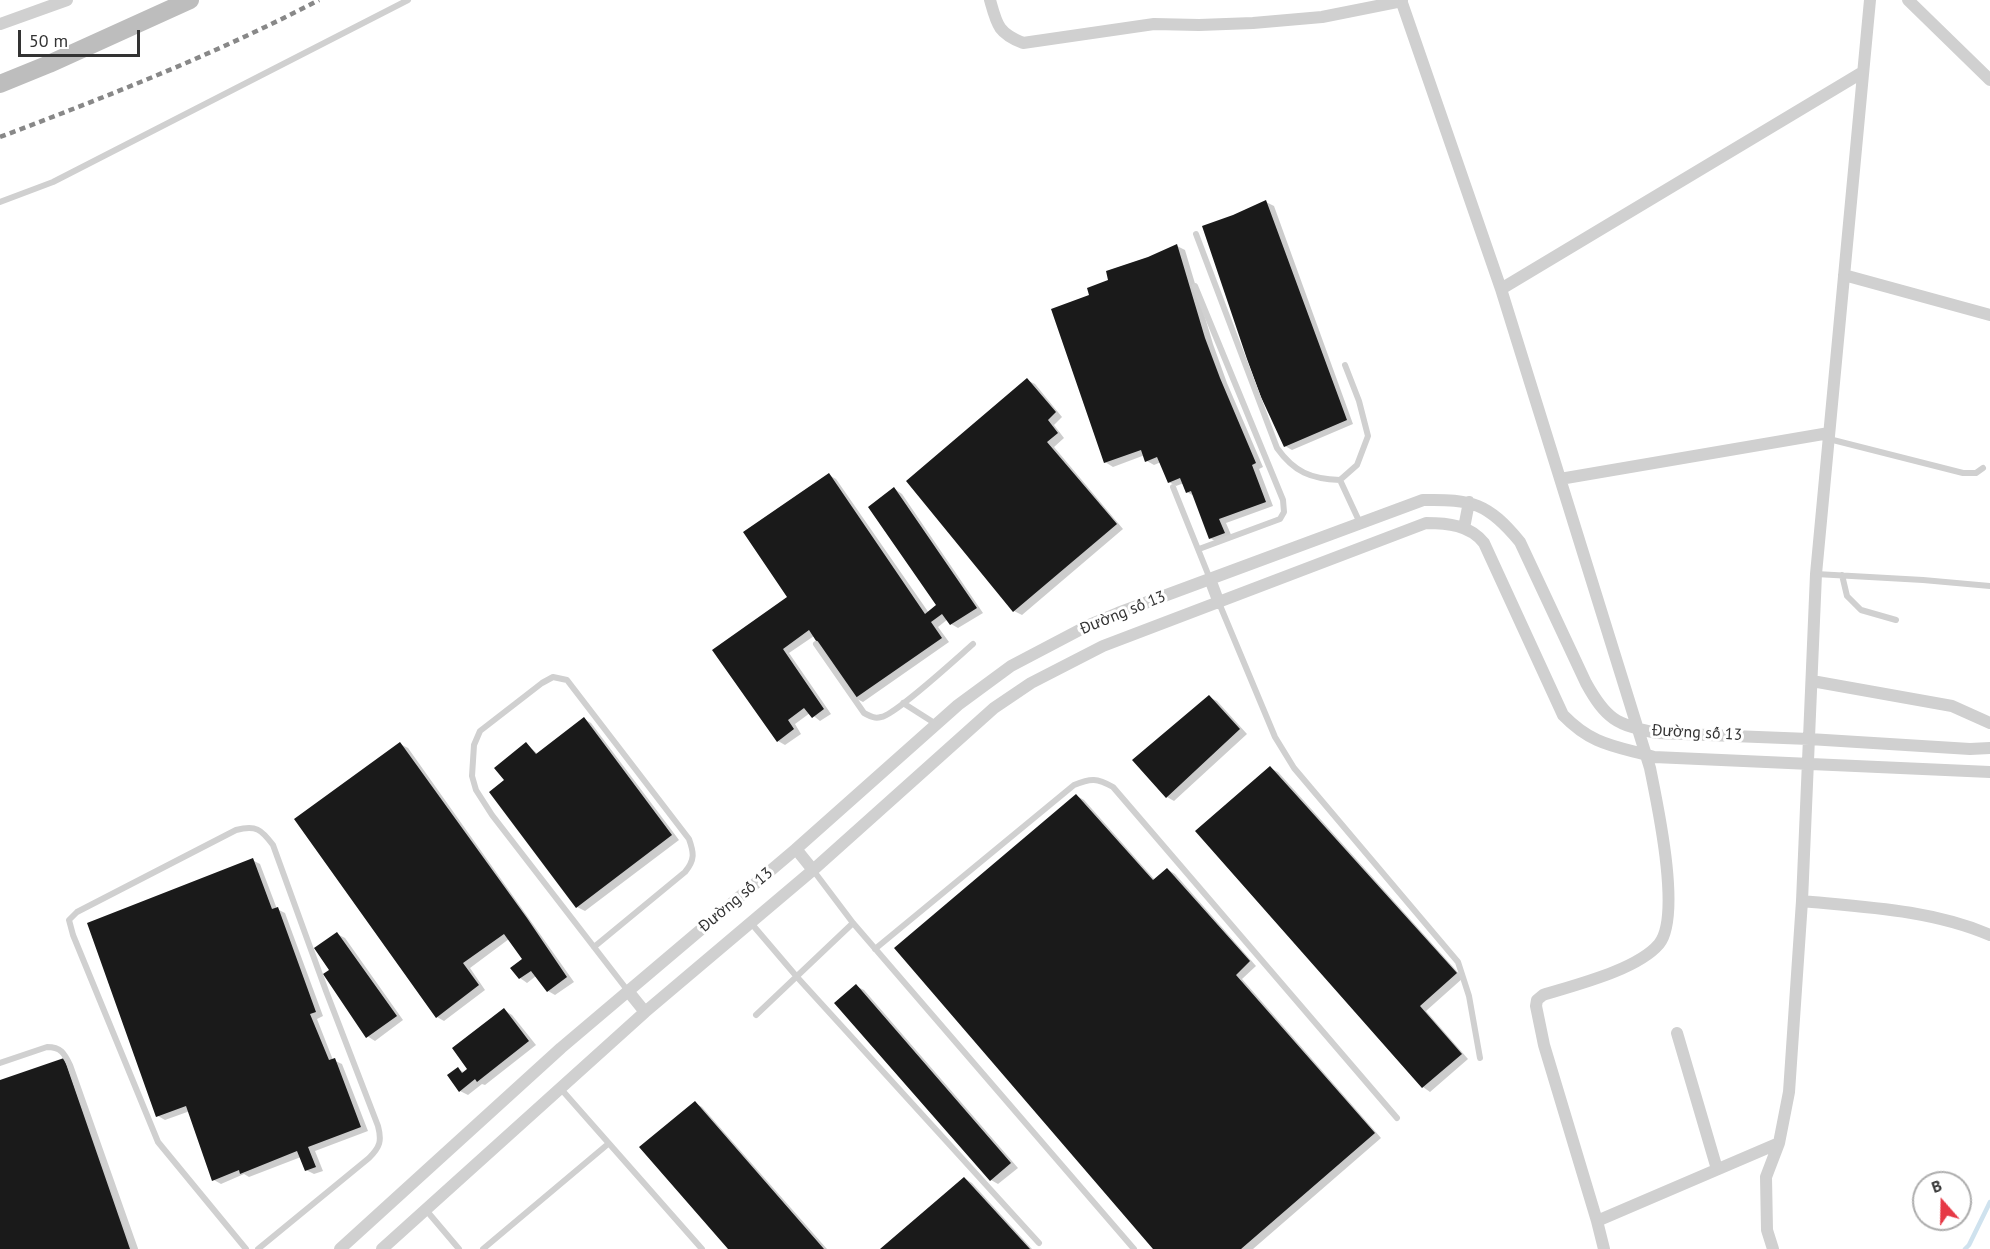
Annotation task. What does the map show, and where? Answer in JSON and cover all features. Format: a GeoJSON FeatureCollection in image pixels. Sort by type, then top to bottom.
{"type":"FeatureCollection","features":[{"type":"Feature","properties":{"kind":"street"},"geometry":{"type":"LineString","coordinates":[[0,24],[67,0]]}},
{"type":"Feature","properties":{"kind":"street"},"geometry":{"type":"LineString","coordinates":[[0,84],[190,0]]}},
{"type":"Feature","properties":{"kind":"street"},"geometry":{"type":"LineString","coordinates":[[990,0],[996,21],[1005,36],[1023,43],[1154,24],[1221,25],[1322,17],[1402,1],[1501,289],[1638,729],[1661,821],[1668,922],[1660,943],[1636,961],[1618,969],[1542,995],[1537,1000],[1536,1006],[1544,1045],[1604,1249]]}},
{"type":"Feature","properties":{"kind":"street"},"geometry":{"type":"LineString","coordinates":[[1773,1249],[1767,1230],[1766,1177],[1779,1143],[1789,1092],[1802,901],[1816,574],[1870,0]]}},
{"type":"Feature","properties":{"kind":"street"},"geometry":{"type":"LineString","coordinates":[[1908,0],[1990,80]]}},
{"type":"Feature","properties":{"kind":"street"},"geometry":{"type":"LineString","coordinates":[[1501,289],[1863,72]]}},
{"type":"Feature","properties":{"kind":"street"},"geometry":{"type":"LineString","coordinates":[[1844,276],[1990,315]]}},
{"type":"Feature","properties":{"kind":"street"},"geometry":{"type":"LineString","coordinates":[[1560,479],[1829,436]]}},
{"type":"Feature","properties":{"kind":"street","name":"Đường số 13"},"geometry":{"type":"LineString","coordinates":[[340,1249],[561,1048],[796,849],[958,705],[1011,666],[1118,612],[1423,500],[1469,502],[1483,507],[1498,518],[1520,542],[1586,683],[1598,705],[1613,719],[1638,729],[1657,733],[1990,748]]}},
{"type":"Feature","properties":{"kind":"street"},"geometry":{"type":"LineString","coordinates":[[1464,528],[1469,502]]}},
{"type":"Feature","properties":{"kind":"street","name":"Đường số 13"},"geometry":{"type":"LineString","coordinates":[[381,1249],[645,1012],[813,870],[994,708],[1031,683],[1102,646],[1426,524],[1446,523],[1464,528],[1479,536],[1563,715],[1591,738],[1611,746],[1654,756],[1990,772]]}},
{"type":"Feature","properties":{"kind":"street"},"geometry":{"type":"LineString","coordinates":[[1210,579],[1219,603]]}},
{"type":"Feature","properties":{"kind":"street"},"geometry":{"type":"LineString","coordinates":[[1812,681],[1952,706],[1990,723]]}},
{"type":"Feature","properties":{"kind":"street"},"geometry":{"type":"LineString","coordinates":[[796,849],[813,870]]}},
{"type":"Feature","properties":{"kind":"street"},"geometry":{"type":"LineString","coordinates":[[1802,901],[1883,909],[1965,924],[1990,934]]}},
{"type":"Feature","properties":{"kind":"street"},"geometry":{"type":"LineString","coordinates":[[628,992],[645,1012]]}},
{"type":"Feature","properties":{"kind":"street"},"geometry":{"type":"LineString","coordinates":[[1677,1033],[1717,1169]]}},
{"type":"Feature","properties":{"kind":"street"},"geometry":{"type":"LineString","coordinates":[[1597,1221],[1779,1143]]}},
{"type":"Feature","properties":{"kind":"lane"},"geometry":{"type":"LineString","coordinates":[[0,202],[52,182],[408,0]]}},
{"type":"Feature","properties":{"kind":"lane"},"geometry":{"type":"LineString","coordinates":[[1196,234],[1277,448],[1286,461],[1301,472],[1320,479],[1340,480],[1358,465],[1368,436],[1359,401],[1345,365]]}},
{"type":"Feature","properties":{"kind":"lane"},"geometry":{"type":"LineString","coordinates":[[1195,286],[1283,500],[1284,512],[1280,519],[1199,549]]}},
{"type":"Feature","properties":{"kind":"lane"},"geometry":{"type":"LineString","coordinates":[[1829,436],[1963,473],[1976,473],[1983,468]]}},
{"type":"Feature","properties":{"kind":"lane"},"geometry":{"type":"LineString","coordinates":[[1340,480],[1360,524]]}},
{"type":"Feature","properties":{"kind":"lane"},"geometry":{"type":"LineString","coordinates":[[1173,487],[1210,579]]}},
{"type":"Feature","properties":{"kind":"lane"},"geometry":{"type":"LineString","coordinates":[[1816,574],[1990,586]]}},
{"type":"Feature","properties":{"kind":"lane"},"geometry":{"type":"LineString","coordinates":[[1842,575],[1847,596],[1861,610],[1896,620]]}},
{"type":"Feature","properties":{"kind":"lane"},"geometry":{"type":"LineString","coordinates":[[1219,603],[1275,737],[1294,768],[1458,962],[1469,996],[1480,1058]]}},
{"type":"Feature","properties":{"kind":"lane"},"geometry":{"type":"LineString","coordinates":[[816,645],[864,713],[872,718],[884,717],[973,644]]}},
{"type":"Feature","properties":{"kind":"lane"},"geometry":{"type":"LineString","coordinates":[[594,947],[685,872],[692,863],[694,852],[689,839],[567,680],[553,677],[542,682],[480,731],[474,745],[471,776],[476,790],[492,815],[628,992]]}},
{"type":"Feature","properties":{"kind":"lane"},"geometry":{"type":"LineString","coordinates":[[903,703],[936,724]]}},
{"type":"Feature","properties":{"kind":"lane"},"geometry":{"type":"LineString","coordinates":[[875,949],[1074,785],[1088,779],[1100,780],[1113,787],[1397,1118]]}},
{"type":"Feature","properties":{"kind":"lane"},"geometry":{"type":"LineString","coordinates":[[246,1249],[158,1142],[81,956],[69,920],[77,912],[236,830],[248,827],[262,831],[273,844],[382,1139],[379,1148],[369,1158],[258,1249]]}},
{"type":"Feature","properties":{"kind":"lane"},"geometry":{"type":"LineString","coordinates":[[813,870],[875,949],[1134,1249]]}},
{"type":"Feature","properties":{"kind":"lane"},"geometry":{"type":"LineString","coordinates":[[751,923],[797,977],[1039,1243]]}},
{"type":"Feature","properties":{"kind":"lane"},"geometry":{"type":"LineString","coordinates":[[756,1015],[853,923]]}},
{"type":"Feature","properties":{"kind":"lane"},"geometry":{"type":"LineString","coordinates":[[0,1063],[47,1047],[55,1047],[63,1051],[135,1249]]}},
{"type":"Feature","properties":{"kind":"lane"},"geometry":{"type":"LineString","coordinates":[[561,1089],[702,1249]]}},
{"type":"Feature","properties":{"kind":"lane"},"geometry":{"type":"LineString","coordinates":[[483,1249],[608,1144]]}},
{"type":"Feature","properties":{"kind":"lane"},"geometry":{"type":"LineString","coordinates":[[426,1210],[459,1249]]}},
{"type":"Feature","properties":{"kind":"building"},"geometry":{"type":"Polygon","coordinates":[[[1266,200],[1347,420],[1284,447],[1261,397],[1202,226],[1266,200]]]}},
{"type":"Feature","properties":{"kind":"building"},"geometry":{"type":"Polygon","coordinates":[[[1177,244],[1205,338],[1256,463],[1252,465],[1266,502],[1219,519],[1225,533],[1209,539],[1191,491],[1186,493],[1180,478],[1168,483],[1157,457],[1145,462],[1141,450],[1104,463],[1051,309],[1089,295],[1087,288],[1108,280],[1106,271],[1148,257],[1177,244]]]}},
{"type":"Feature","properties":{"kind":"building"},"geometry":{"type":"Polygon","coordinates":[[[1027,378],[1056,412],[1048,420],[1058,433],[1047,442],[1117,524],[1013,612],[906,481],[1027,378]]]}},
{"type":"Feature","properties":{"kind":"building"},"geometry":{"type":"Polygon","coordinates":[[[829,473],[925,614],[936,605],[868,507],[894,487],[977,608],[950,625],[942,614],[931,622],[942,638],[854,699],[809,630],[783,649],[824,709],[812,718],[804,708],[788,720],[794,729],[777,742],[712,650],[787,597],[743,532],[829,473]]]}},
{"type":"Feature","properties":{"kind":"building"},"geometry":{"type":"Polygon","coordinates":[[[1209,695],[1240,729],[1166,798],[1132,760],[1209,695]]]}},
{"type":"Feature","properties":{"kind":"building"},"geometry":{"type":"Polygon","coordinates":[[[584,717],[672,835],[576,908],[489,792],[504,780],[494,768],[526,742],[536,754],[584,717]]]}},
{"type":"Feature","properties":{"kind":"building"},"geometry":{"type":"Polygon","coordinates":[[[400,742],[567,977],[547,992],[531,971],[519,979],[510,968],[522,959],[504,934],[463,963],[479,985],[436,1018],[294,819],[400,742]]]}},
{"type":"Feature","properties":{"kind":"building"},"geometry":{"type":"Polygon","coordinates":[[[1270,766],[1457,973],[1420,1006],[1462,1054],[1422,1088],[1195,831],[1270,766]]]}},
{"type":"Feature","properties":{"kind":"building"},"geometry":{"type":"Polygon","coordinates":[[[1076,794],[1153,880],[1167,868],[1250,961],[1236,975],[1375,1133],[1241,1249],[1153,1249],[894,948],[1076,794]]]}},
{"type":"Feature","properties":{"kind":"building"},"geometry":{"type":"Polygon","coordinates":[[[253,858],[272,909],[278,907],[316,1012],[310,1014],[329,1060],[335,1058],[361,1127],[308,1147],[316,1167],[305,1171],[297,1151],[240,1174],[239,1170],[212,1181],[186,1106],[156,1117],[87,923],[253,858]]]}},
{"type":"Feature","properties":{"kind":"building"},"geometry":{"type":"Polygon","coordinates":[[[337,932],[397,1016],[366,1038],[323,974],[329,970],[314,948],[337,932]]]}},
{"type":"Feature","properties":{"kind":"building"},"geometry":{"type":"Polygon","coordinates":[[[856,984],[1011,1163],[990,1181],[834,1003],[856,984]]]}},
{"type":"Feature","properties":{"kind":"building"},"geometry":{"type":"Polygon","coordinates":[[[504,1008],[529,1041],[477,1082],[475,1079],[459,1092],[447,1075],[458,1067],[462,1073],[467,1069],[452,1048],[504,1008]]]}},
{"type":"Feature","properties":{"kind":"building"},"geometry":{"type":"Polygon","coordinates":[[[64,1058],[130,1249],[0,1249],[0,1080],[64,1058]]]}},
{"type":"Feature","properties":{"kind":"building"},"geometry":{"type":"Polygon","coordinates":[[[695,1101],[824,1249],[728,1249],[639,1147],[695,1101]]]}},
{"type":"Feature","properties":{"kind":"building"},"geometry":{"type":"Polygon","coordinates":[[[964,1177],[1030,1249],[880,1249],[964,1177]]]}},
{"type":"Feature","properties":{"kind":"waterway"},"geometry":{"type":"LineString","coordinates":[[1965,1249],[1990,1202]]}},
{"type":"Feature","properties":{"kind":"railway"},"geometry":{"type":"LineString","coordinates":[[0,137],[201,56],[319,0]]}}]}
